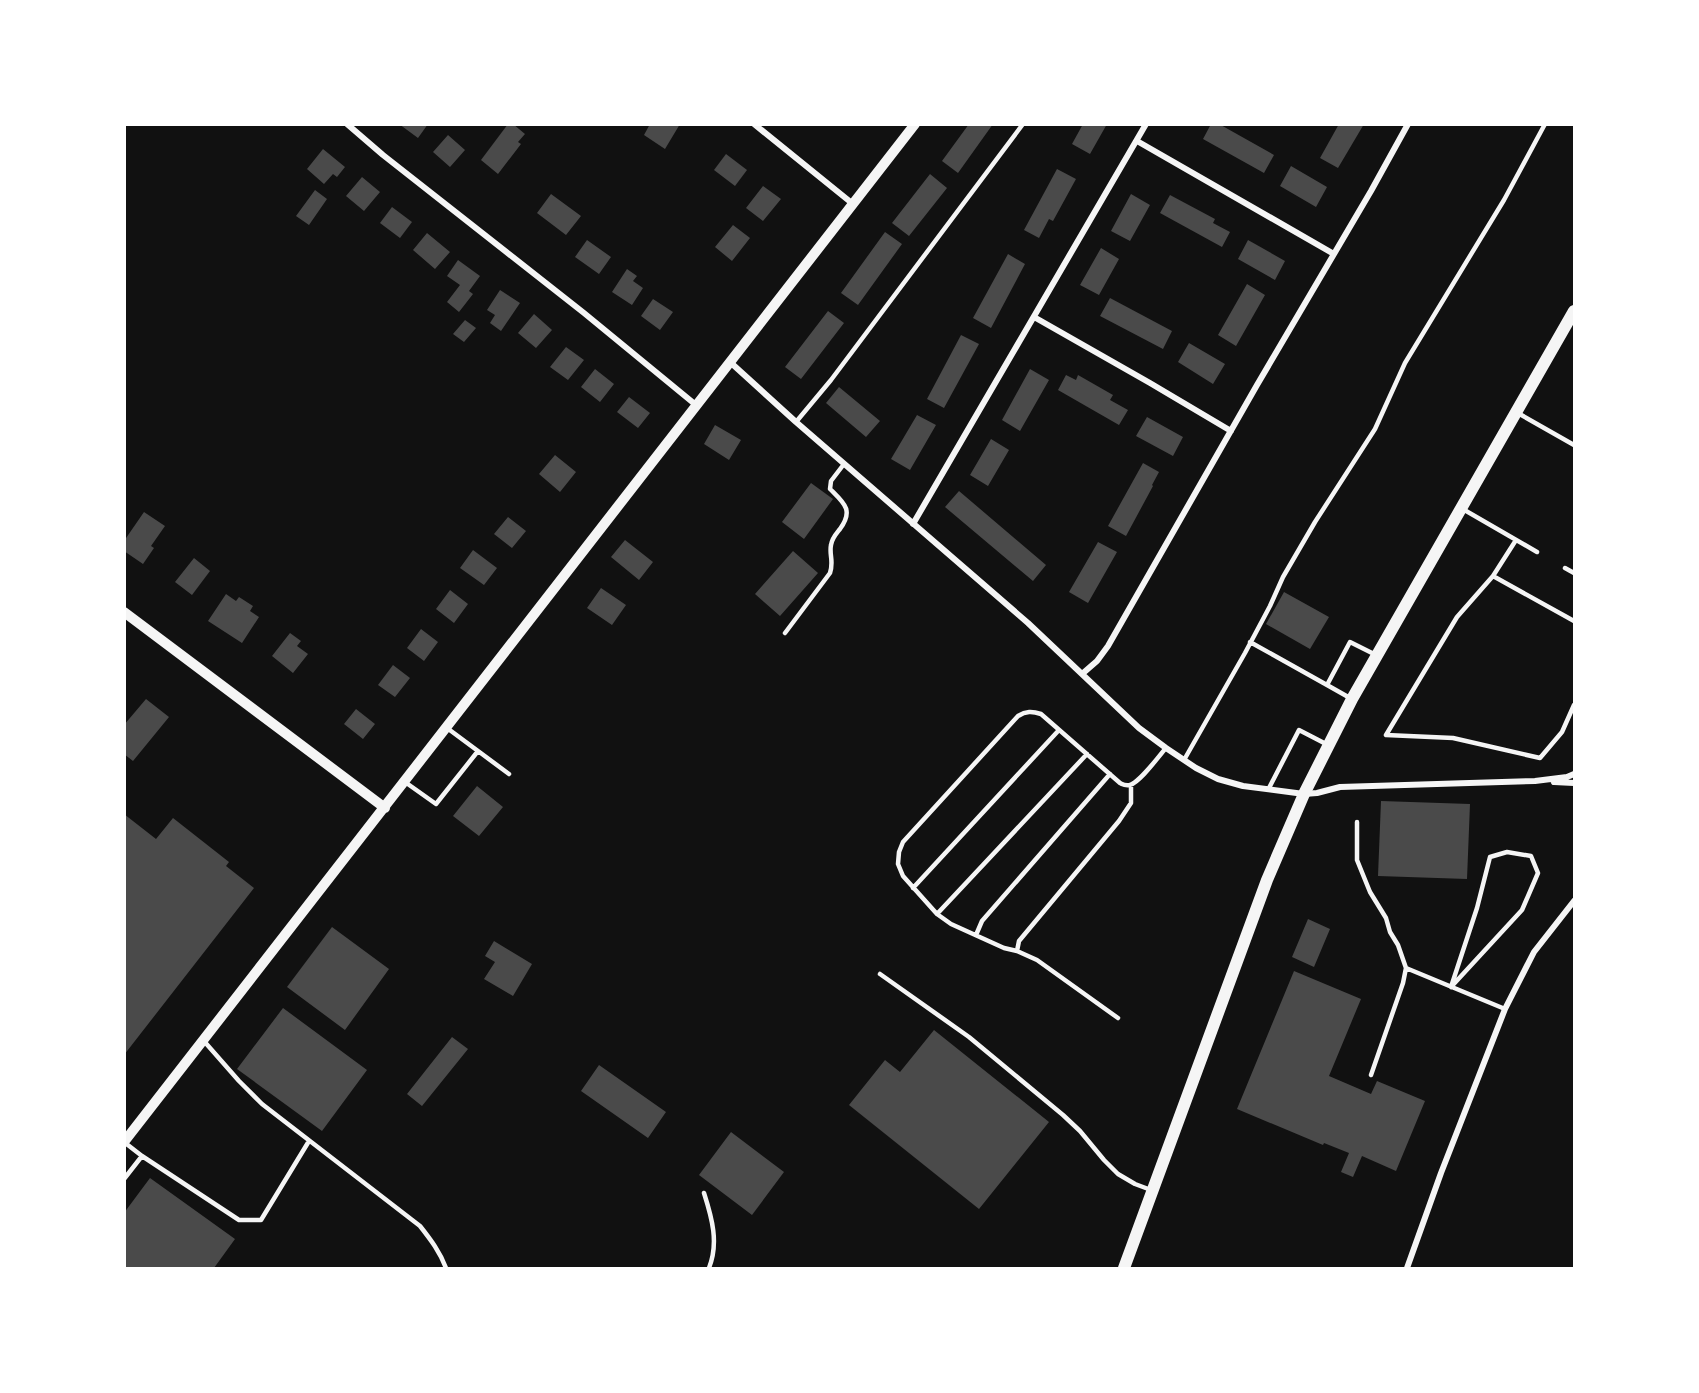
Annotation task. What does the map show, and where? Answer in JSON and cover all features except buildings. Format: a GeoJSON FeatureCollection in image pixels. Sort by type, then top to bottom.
{"type":"FeatureCollection","features":[{"type":"Feature","properties":{"kind":"main road"},"geometry":{"type":"LineString","coordinates":[[1124,1269],[1267,880],[1304,794],[1352,699],[1575,311]]}},
{"type":"Feature","properties":{"kind":"street"},"geometry":{"type":"LineString","coordinates":[[347,124],[696,405]]}},
{"type":"Feature","properties":{"kind":"street"},"geometry":{"type":"LineString","coordinates":[[754,124],[854,204]]}},
{"type":"Feature","properties":{"kind":"street"},"geometry":{"type":"LineString","coordinates":[[124,1142],[915,124]]}},
{"type":"Feature","properties":{"kind":"street"},"geometry":{"type":"LineString","coordinates":[[913,524],[937,487],[1146,124]]}},
{"type":"Feature","properties":{"kind":"street"},"geometry":{"type":"LineString","coordinates":[[1082,674],[1108,646],[1408,124]]}},
{"type":"Feature","properties":{"kind":"street"},"geometry":{"type":"LineString","coordinates":[[1137,141],[1334,254]]}},
{"type":"Feature","properties":{"kind":"street"},"geometry":{"type":"LineString","coordinates":[[1034,317],[1150,382],[1231,431]]}},
{"type":"Feature","properties":{"kind":"street"},"geometry":{"type":"LineString","coordinates":[[730,362],[1028,623],[1139,728],[1184,760],[1218,778],[1243,786],[1304,794],[1340,787],[1535,781],[1575,783]]}},
{"type":"Feature","properties":{"kind":"street"},"geometry":{"type":"LineString","coordinates":[[124,612],[385,808]]}},
{"type":"Feature","properties":{"kind":"street"},"geometry":{"type":"LineString","coordinates":[[1535,781],[1575,774]]}},
{"type":"Feature","properties":{"kind":"street"},"geometry":{"type":"LineString","coordinates":[[1407,1269],[1441,1173],[1505,1009],[1534,952],[1575,902]]}},
{"type":"Feature","properties":{"kind":"lane"},"geometry":{"type":"LineString","coordinates":[[796,422],[831,380],[1023,124]]}},
{"type":"Feature","properties":{"kind":"lane"},"geometry":{"type":"LineString","coordinates":[[1184,760],[1270,606],[1283,577],[1315,522],[1375,429],[1405,363],[1504,200],[1545,124]]}},
{"type":"Feature","properties":{"kind":"lane"},"geometry":{"type":"LineString","coordinates":[[1516,412],[1575,445]]}},
{"type":"Feature","properties":{"kind":"lane"},"geometry":{"type":"LineString","coordinates":[[785,633],[830,573],[833,564],[830,547],[833,538],[846,520],[847,512],[844,504],[830,489],[831,481],[844,464]]}},
{"type":"Feature","properties":{"kind":"lane"},"geometry":{"type":"LineString","coordinates":[[1461,508],[1537,552]]}},
{"type":"Feature","properties":{"kind":"lane"},"geometry":{"type":"LineString","coordinates":[[1516,540],[1493,576],[1457,617],[1386,735],[1453,738],[1540,758],[1562,732],[1575,705]]}},
{"type":"Feature","properties":{"kind":"lane"},"geometry":{"type":"LineString","coordinates":[[1565,568],[1575,573]]}},
{"type":"Feature","properties":{"kind":"lane"},"geometry":{"type":"LineString","coordinates":[[1493,576],[1575,621]]}},
{"type":"Feature","properties":{"kind":"lane"},"geometry":{"type":"LineString","coordinates":[[1250,642],[1352,699]]}},
{"type":"Feature","properties":{"kind":"lane"},"geometry":{"type":"LineString","coordinates":[[1327,684],[1350,642],[1377,656]]}},
{"type":"Feature","properties":{"kind":"lane"},"geometry":{"type":"LineString","coordinates":[[1118,1018],[1036,960],[951,924],[937,914],[903,876],[898,864],[899,852],[903,842],[1018,716],[1025,712],[1033,711],[1041,714],[1125,785],[1131,785],[1141,776],[1166,748]]}},
{"type":"Feature","properties":{"kind":"lane"},"geometry":{"type":"LineString","coordinates":[[447,728],[509,774]]}},
{"type":"Feature","properties":{"kind":"lane"},"geometry":{"type":"LineString","coordinates":[[1269,788],[1299,729],[1328,745]]}},
{"type":"Feature","properties":{"kind":"lane"},"geometry":{"type":"LineString","coordinates":[[913,888],[1059,730]]}},
{"type":"Feature","properties":{"kind":"lane"},"geometry":{"type":"LineString","coordinates":[[405,782],[436,804],[478,751]]}},
{"type":"Feature","properties":{"kind":"lane"},"geometry":{"type":"LineString","coordinates":[[937,914],[1087,754]]}},
{"type":"Feature","properties":{"kind":"lane"},"geometry":{"type":"LineString","coordinates":[[976,935],[982,921],[1110,774]]}},
{"type":"Feature","properties":{"kind":"lane"},"geometry":{"type":"LineString","coordinates":[[1017,951],[1019,941],[1119,821],[1131,803],[1131,785]]}},
{"type":"Feature","properties":{"kind":"lane"},"geometry":{"type":"LineString","coordinates":[[1357,822],[1357,860],[1361,873],[1386,918],[1406,969],[1371,1075]]}},
{"type":"Feature","properties":{"kind":"lane"},"geometry":{"type":"LineString","coordinates":[[1507,852],[1531,856],[1538,873],[1522,910],[1451,987],[1477,908],[1490,858],[1507,852]]}},
{"type":"Feature","properties":{"kind":"lane"},"geometry":{"type":"LineString","coordinates":[[1406,969],[1505,1009]]}},
{"type":"Feature","properties":{"kind":"lane"},"geometry":{"type":"LineString","coordinates":[[880,974],[969,1037],[1063,1115],[1118,1174],[1153,1191]]}},
{"type":"Feature","properties":{"kind":"lane"},"geometry":{"type":"LineString","coordinates":[[203,1040],[238,1081],[262,1104],[420,1226],[433,1242],[446,1269]]}},
{"type":"Feature","properties":{"kind":"lane"},"geometry":{"type":"LineString","coordinates":[[124,1142],[239,1220],[261,1220],[309,1141]]}},
{"type":"Feature","properties":{"kind":"lane"},"geometry":{"type":"LineString","coordinates":[[124,1179],[142,1156]]}},
{"type":"Feature","properties":{"kind":"lane"},"geometry":{"type":"LineString","coordinates":[[704,1193],[714,1231],[714,1248],[709,1269]]}}]}
